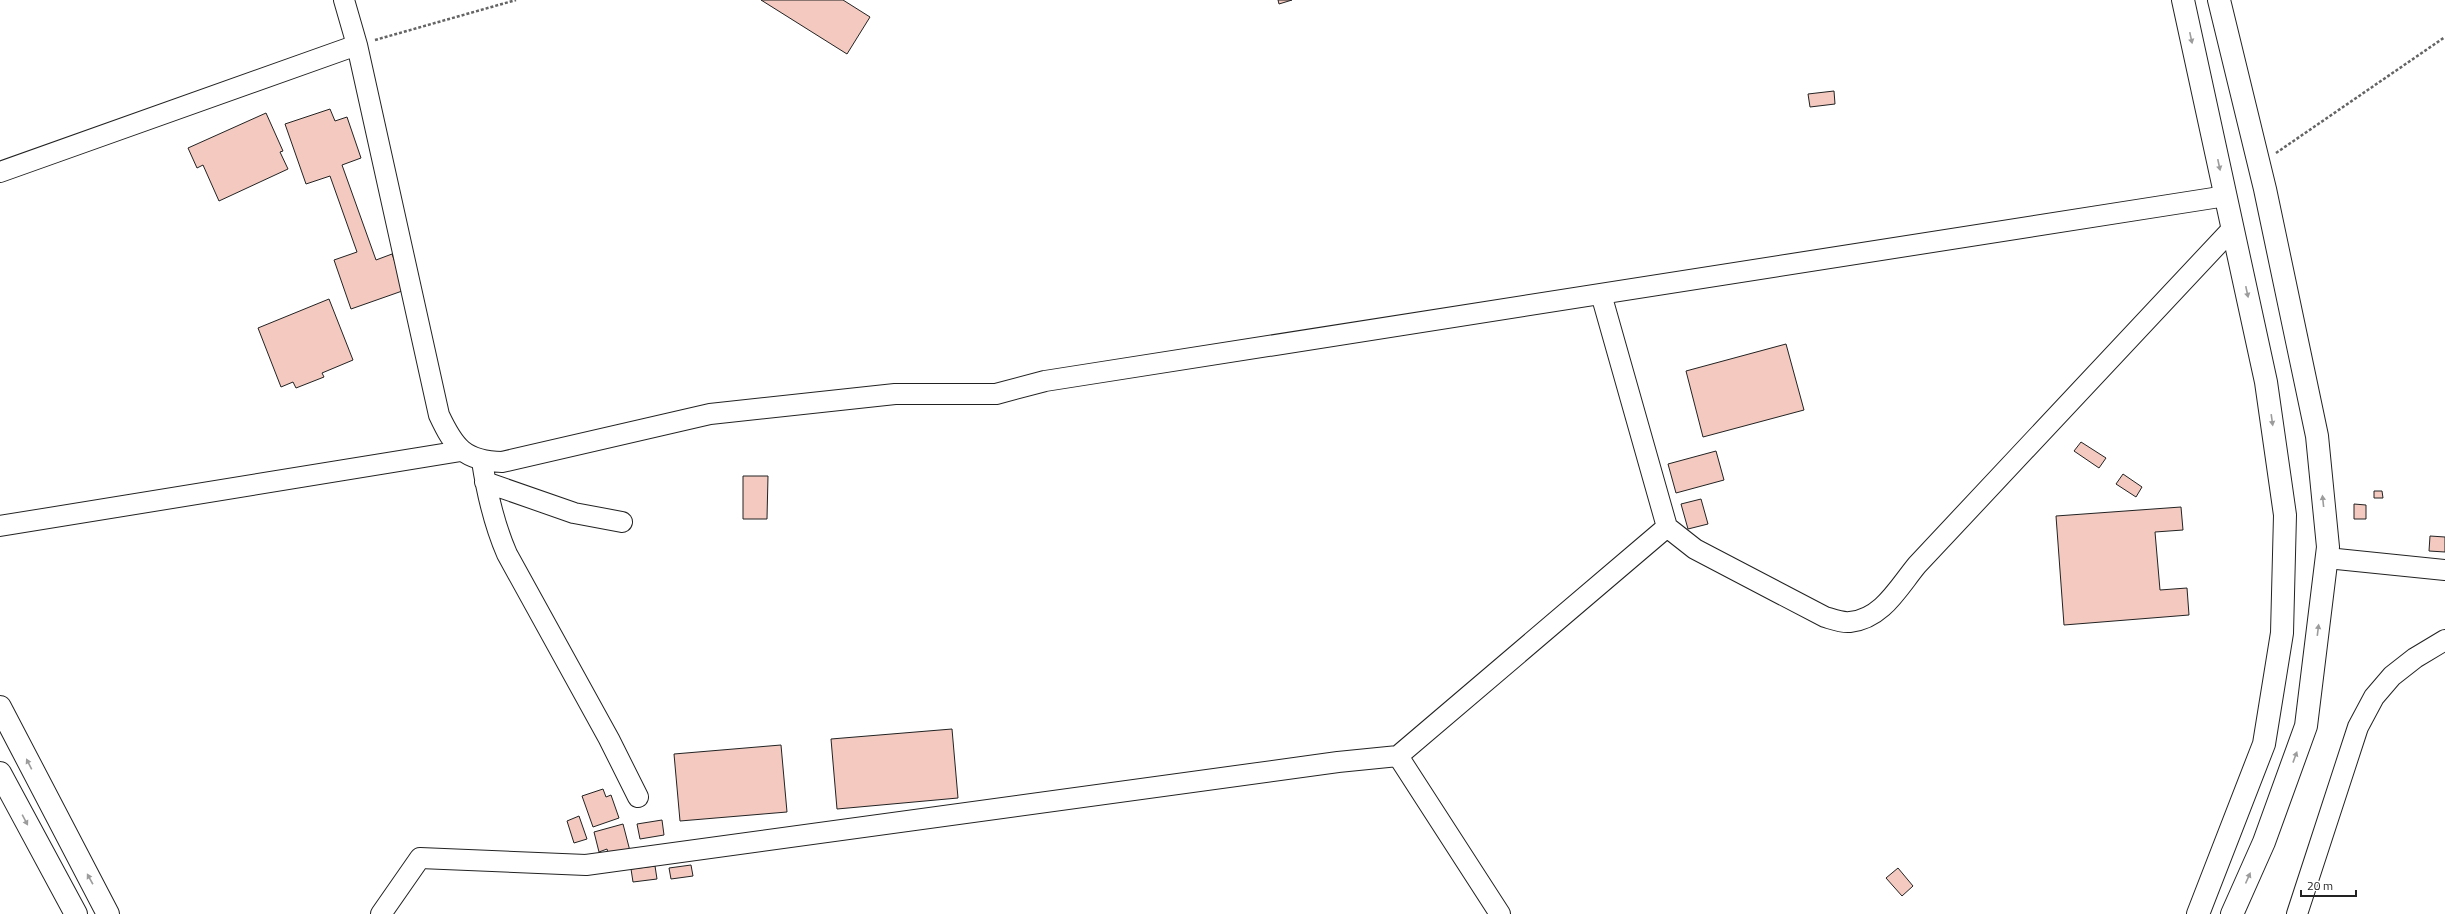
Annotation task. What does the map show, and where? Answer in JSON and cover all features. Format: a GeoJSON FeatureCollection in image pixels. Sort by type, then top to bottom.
{"type":"FeatureCollection","features":[{"type":"Feature","properties":{"kind":"main road"},"geometry":{"type":"LineString","coordinates":[[2183,0],[2266,382],[2285,516],[2282,633],[2264,744],[2198,914]]}},
{"type":"Feature","properties":{"kind":"main road"},"geometry":{"type":"LineString","coordinates":[[2219,0],[2259,165],[2317,436],[2328,547],[2306,726],[2264,842],[2232,914]]}},
{"type":"Feature","properties":{"kind":"main road"},"geometry":{"type":"LineString","coordinates":[[0,707],[108,914]]}},
{"type":"Feature","properties":{"kind":"main road"},"geometry":{"type":"LineString","coordinates":[[0,773],[76,914]]}},
{"type":"Feature","properties":{"kind":"street"},"geometry":{"type":"LineString","coordinates":[[344,0],[357,45],[438,415],[449,437],[461,450],[482,461],[502,462],[710,414],[895,394],[996,394],[1045,382],[2226,196]]}},
{"type":"Feature","properties":{"kind":"street"},"geometry":{"type":"LineString","coordinates":[[0,172],[357,45]]}},
{"type":"Feature","properties":{"kind":"street"},"geometry":{"type":"LineString","coordinates":[[1601,294],[1666,527],[1695,549],[1825,617],[1848,623],[1868,618],[1888,602],[1916,565],[2233,228]]}},
{"type":"Feature","properties":{"kind":"street"},"geometry":{"type":"LineString","coordinates":[[0,526],[461,450]]}},
{"type":"Feature","properties":{"kind":"street"},"geometry":{"type":"LineString","coordinates":[[482,461],[485,482],[496,529],[507,554],[605,732],[638,796]]}},
{"type":"Feature","properties":{"kind":"street"},"geometry":{"type":"LineString","coordinates":[[485,482],[574,513],[622,522]]}},
{"type":"Feature","properties":{"kind":"street"},"geometry":{"type":"LineString","coordinates":[[381,914],[420,858],[586,865],[1330,763],[1398,756],[1666,527]]}},
{"type":"Feature","properties":{"kind":"street"},"geometry":{"type":"LineString","coordinates":[[2327,558],[2445,570]]}},
{"type":"Feature","properties":{"kind":"street"},"geometry":{"type":"LineString","coordinates":[[2297,914],[2358,727],[2374,697],[2392,676],[2415,658],[2445,640]]}},
{"type":"Feature","properties":{"kind":"street"},"geometry":{"type":"LineString","coordinates":[[1398,756],[1500,914]]}},
{"type":"Feature","properties":{"kind":"path"},"geometry":{"type":"LineString","coordinates":[[357,45],[516,0]]}},
{"type":"Feature","properties":{"kind":"path"},"geometry":{"type":"LineString","coordinates":[[2259,165],[2445,37]]}},
{"type":"Feature","properties":{"kind":"building"},"geometry":{"type":"Polygon","coordinates":[[[761,0],[843,0],[870,17],[847,54],[761,0]]]}},
{"type":"Feature","properties":{"kind":"building"},"geometry":{"type":"Polygon","coordinates":[[[1278,0],[1292,0],[1279,4],[1278,0]]]}},
{"type":"Feature","properties":{"kind":"building"},"geometry":{"type":"Polygon","coordinates":[[[1834,91],[1835,104],[1810,107],[1808,94],[1834,91]]]}},
{"type":"Feature","properties":{"kind":"building"},"geometry":{"type":"Polygon","coordinates":[[[330,109],[335,121],[347,117],[361,158],[342,165],[376,260],[392,254],[405,290],[351,309],[334,260],[357,252],[330,176],[306,184],[285,124],[330,109]]]}},
{"type":"Feature","properties":{"kind":"building"},"geometry":{"type":"Polygon","coordinates":[[[266,113],[283,151],[280,152],[288,169],[219,201],[203,165],[197,168],[188,148],[266,113]]]}},
{"type":"Feature","properties":{"kind":"building"},"geometry":{"type":"Polygon","coordinates":[[[329,299],[353,360],[322,373],[324,377],[296,388],[293,382],[281,387],[258,328],[329,299]]]}},
{"type":"Feature","properties":{"kind":"building"},"geometry":{"type":"Polygon","coordinates":[[[1786,344],[1804,410],[1703,437],[1686,371],[1786,344]]]}},
{"type":"Feature","properties":{"kind":"building"},"geometry":{"type":"Polygon","coordinates":[[[2081,442],[2106,458],[2099,468],[2074,451],[2081,442]]]}},
{"type":"Feature","properties":{"kind":"building"},"geometry":{"type":"Polygon","coordinates":[[[1716,451],[1724,480],[1676,493],[1668,464],[1716,451]]]}},
{"type":"Feature","properties":{"kind":"building"},"geometry":{"type":"Polygon","coordinates":[[[2123,474],[2142,487],[2136,497],[2116,484],[2123,474]]]}},
{"type":"Feature","properties":{"kind":"building"},"geometry":{"type":"Polygon","coordinates":[[[743,476],[768,476],[767,519],[743,519],[743,476]]]}},
{"type":"Feature","properties":{"kind":"building"},"geometry":{"type":"Polygon","coordinates":[[[2374,491],[2382,491],[2383,498],[2374,498],[2374,491]]]}},
{"type":"Feature","properties":{"kind":"building"},"geometry":{"type":"Polygon","coordinates":[[[1701,499],[1708,524],[1688,529],[1681,504],[1701,499]]]}},
{"type":"Feature","properties":{"kind":"building"},"geometry":{"type":"Polygon","coordinates":[[[2354,504],[2366,505],[2366,519],[2354,519],[2354,504]]]}},
{"type":"Feature","properties":{"kind":"building"},"geometry":{"type":"Polygon","coordinates":[[[2181,507],[2183,530],[2155,532],[2160,590],[2187,588],[2189,615],[2064,625],[2056,516],[2181,507]]]}},
{"type":"Feature","properties":{"kind":"building"},"geometry":{"type":"Polygon","coordinates":[[[2430,536],[2445,537],[2445,552],[2429,551],[2430,536]]]}},
{"type":"Feature","properties":{"kind":"building"},"geometry":{"type":"Polygon","coordinates":[[[952,729],[958,798],[837,809],[831,739],[952,729]]]}},
{"type":"Feature","properties":{"kind":"building"},"geometry":{"type":"Polygon","coordinates":[[[781,745],[787,812],[680,821],[674,754],[781,745]]]}},
{"type":"Feature","properties":{"kind":"building"},"geometry":{"type":"Polygon","coordinates":[[[603,789],[606,797],[611,795],[619,818],[593,827],[582,796],[603,789]]]}},
{"type":"Feature","properties":{"kind":"building"},"geometry":{"type":"Polygon","coordinates":[[[579,816],[587,839],[574,843],[567,821],[579,816]]]}},
{"type":"Feature","properties":{"kind":"building"},"geometry":{"type":"Polygon","coordinates":[[[662,820],[664,835],[640,839],[637,824],[662,820]]]}},
{"type":"Feature","properties":{"kind":"building"},"geometry":{"type":"Polygon","coordinates":[[[623,824],[630,851],[609,857],[607,849],[599,852],[594,832],[623,824]]]}},
{"type":"Feature","properties":{"kind":"building"},"geometry":{"type":"Polygon","coordinates":[[[691,865],[693,876],[671,879],[669,868],[691,865]]]}},
{"type":"Feature","properties":{"kind":"building"},"geometry":{"type":"Polygon","coordinates":[[[655,866],[657,879],[633,882],[631,869],[655,866]]]}},
{"type":"Feature","properties":{"kind":"building"},"geometry":{"type":"Polygon","coordinates":[[[1898,868],[1913,886],[1902,896],[1886,878],[1898,868]]]}}]}
